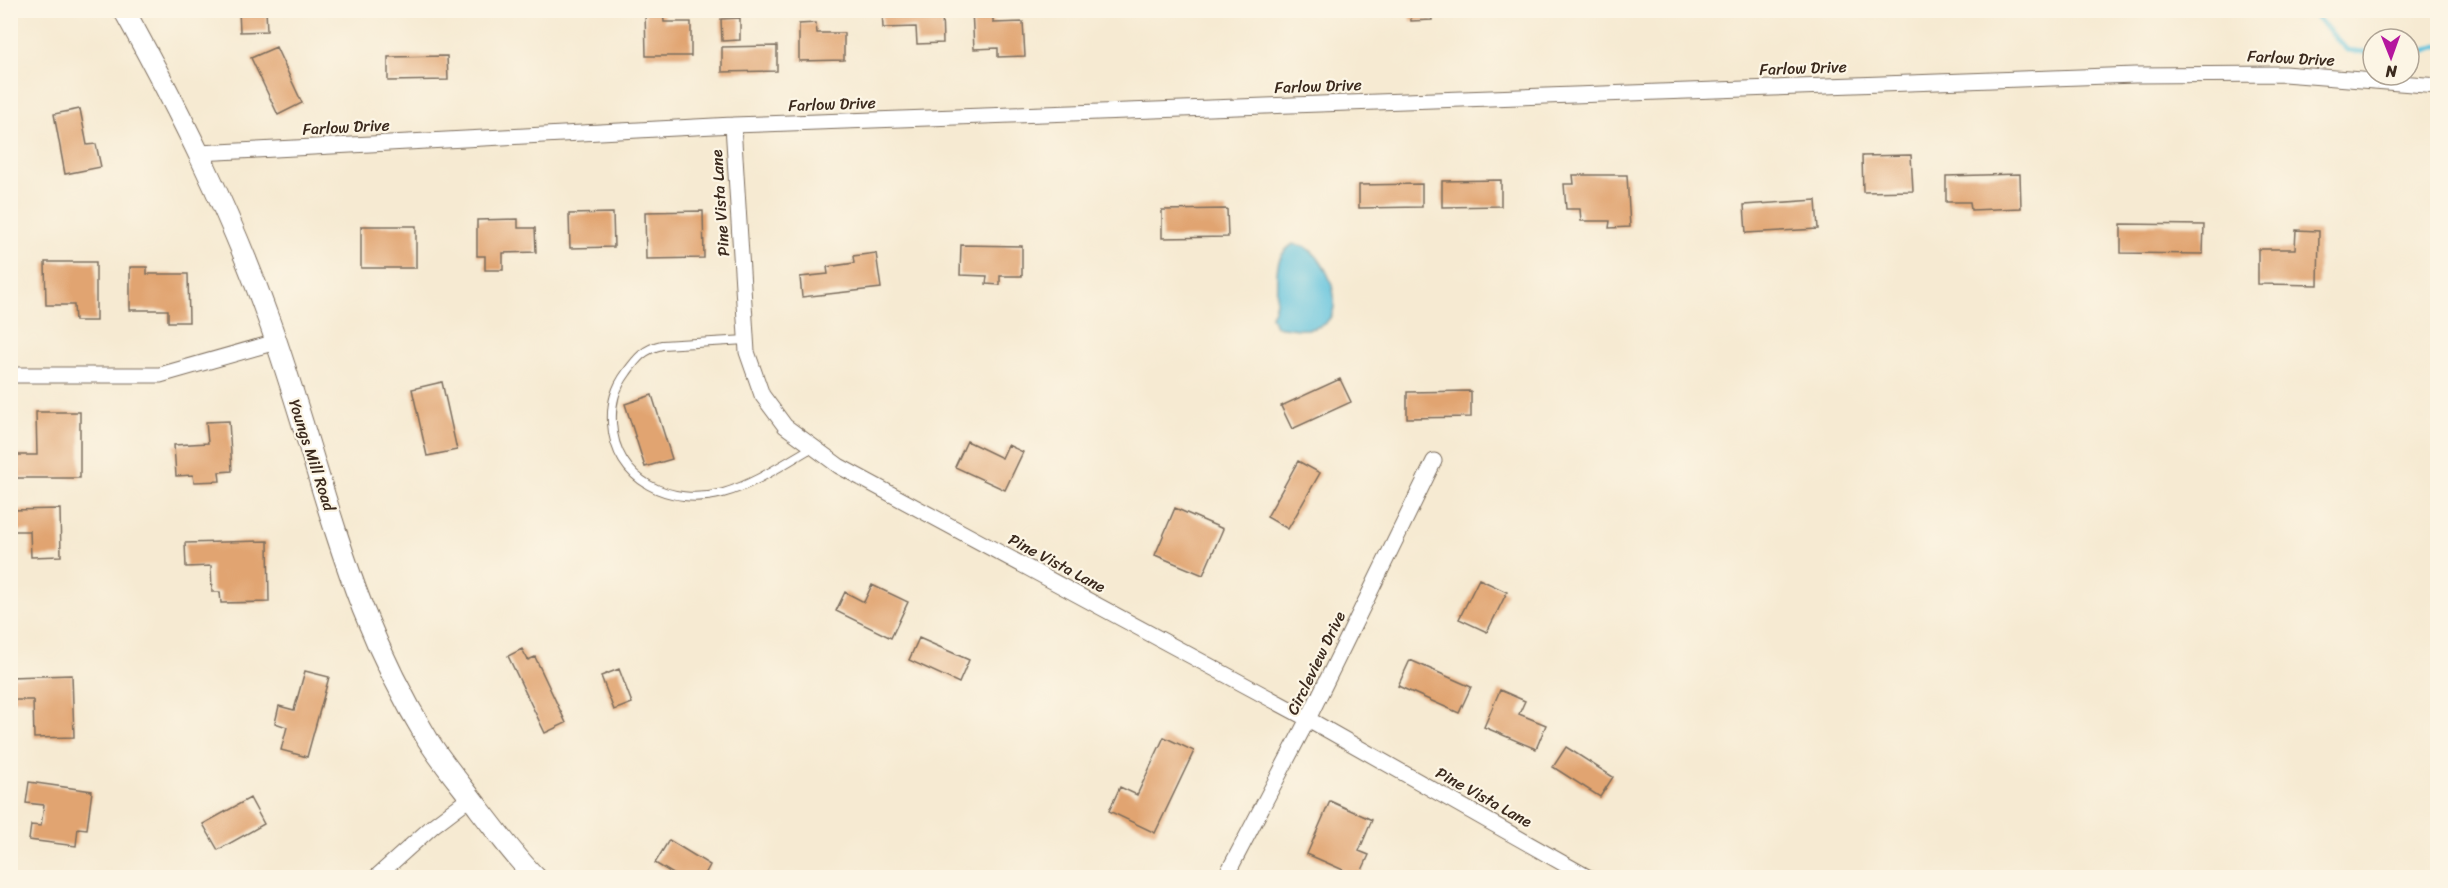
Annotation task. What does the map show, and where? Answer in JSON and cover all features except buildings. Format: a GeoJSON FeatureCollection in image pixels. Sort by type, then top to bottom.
{"type":"FeatureCollection","features":[{"type":"Feature","properties":{"kind":"street","name":"Youngs Mill Road"},"geometry":{"type":"LineString","coordinates":[[124,10],[199,153],[235,231],[276,342],[345,561],[364,612],[429,742],[512,852],[536,878]]}},
{"type":"Feature","properties":{"kind":"street","name":"Farlow Drive"},"geometry":{"type":"LineString","coordinates":[[199,153],[733,125],[2209,73],[2284,74],[2438,86]]}},
{"type":"Feature","properties":{"kind":"street","name":"Pine Vista Lane"},"geometry":{"type":"LineString","coordinates":[[733,125],[747,352],[762,395],[785,426],[839,466],[1308,719],[1589,878]]}},
{"type":"Feature","properties":{"kind":"street"},"geometry":{"type":"LineString","coordinates":[[10,375],[160,375],[276,342]]}},
{"type":"Feature","properties":{"kind":"street","name":"Circleview Drive"},"geometry":{"type":"LineString","coordinates":[[1225,878],[1308,719],[1434,461]]}},
{"type":"Feature","properties":{"kind":"street"},"geometry":{"type":"LineString","coordinates":[[375,878],[434,825],[471,797]]}},
{"type":"Feature","properties":{"kind":"lane"},"geometry":{"type":"LineString","coordinates":[[746,340],[662,345],[648,348],[640,355],[616,388],[611,410],[616,449],[626,468],[644,484],[666,492],[693,496],[723,493],[761,477],[813,447]]}},
{"type":"Feature","properties":{"kind":"water"},"geometry":{"type":"Polygon","coordinates":[[[1293,244],[1307,248],[1315,254],[1322,263],[1332,287],[1333,310],[1329,319],[1315,328],[1298,329],[1275,326],[1271,316],[1275,307],[1277,268],[1285,251],[1293,244]]]}},
{"type":"Feature","properties":{"kind":"waterway"},"geometry":{"type":"LineString","coordinates":[[2310,10],[2347,50],[2361,52]]}},
{"type":"Feature","properties":{"kind":"waterway"},"geometry":{"type":"LineString","coordinates":[[2421,52],[2438,46]]}}]}
